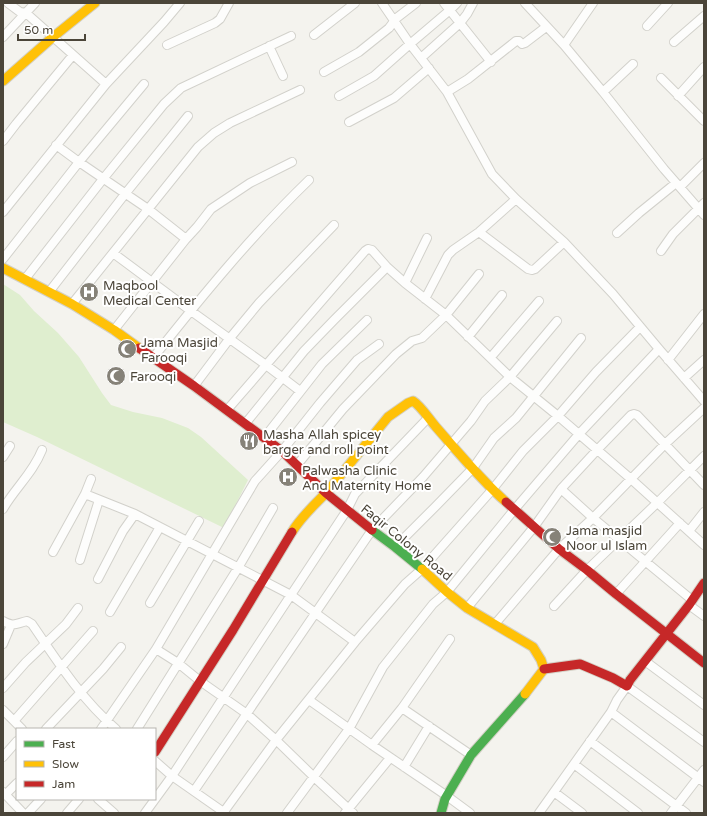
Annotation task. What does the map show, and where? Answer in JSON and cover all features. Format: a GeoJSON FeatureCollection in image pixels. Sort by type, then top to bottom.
{"type":"FeatureCollection","features":[{"type":"Feature","properties":{"kind":"main road"},"geometry":{"type":"LineString","coordinates":[[4,77],[95,3]]}},
{"type":"Feature","properties":{"kind":"main road","name":"Faqir Colony Road"},"geometry":{"type":"LineString","coordinates":[[3,268],[72,304],[114,330],[227,410],[282,451],[326,493],[422,569],[467,608],[533,647],[541,660],[544,669]]}},
{"type":"Feature","properties":{"kind":"main road"},"geometry":{"type":"LineString","coordinates":[[156,750],[295,527],[326,493],[388,417],[403,406],[413,402],[416,403],[492,490],[534,528],[559,550],[587,570],[704,663]]}},
{"type":"Feature","properties":{"kind":"main road"},"geometry":{"type":"LineString","coordinates":[[441,813],[445,799],[471,755],[525,694],[544,669],[580,664],[613,678],[627,686],[704,583]]}},
{"type":"Feature","properties":{"kind":"street"},"geometry":{"type":"LineString","coordinates":[[8,3],[20,12],[26,13],[106,84]]}},
{"type":"Feature","properties":{"kind":"street"},"geometry":{"type":"LineString","coordinates":[[3,37],[35,3]]}},
{"type":"Feature","properties":{"kind":"street"},"geometry":{"type":"LineString","coordinates":[[3,212],[106,84],[180,3]]}},
{"type":"Feature","properties":{"kind":"street"},"geometry":{"type":"LineString","coordinates":[[167,45],[215,23],[220,19],[230,3]]}},
{"type":"Feature","properties":{"kind":"street"},"geometry":{"type":"LineString","coordinates":[[314,35],[355,3]]}},
{"type":"Feature","properties":{"kind":"street"},"geometry":{"type":"LineString","coordinates":[[382,3],[410,44],[447,92],[492,174],[516,199],[564,242],[613,294],[704,401]]}},
{"type":"Feature","properties":{"kind":"street"},"geometry":{"type":"LineString","coordinates":[[324,72],[359,52],[388,28],[394,20],[416,3]]}},
{"type":"Feature","properties":{"kind":"street"},"geometry":{"type":"LineString","coordinates":[[444,3],[491,62]]}},
{"type":"Feature","properties":{"kind":"street"},"geometry":{"type":"LineString","coordinates":[[339,96],[374,76],[457,3]]}},
{"type":"Feature","properties":{"kind":"street"},"geometry":{"type":"LineString","coordinates":[[421,58],[460,23],[473,3]]}},
{"type":"Feature","properties":{"kind":"street"},"geometry":{"type":"LineString","coordinates":[[525,3],[603,92],[664,170],[702,209],[672,234],[661,251]]}},
{"type":"Feature","properties":{"kind":"street"},"geometry":{"type":"LineString","coordinates":[[564,46],[593,3]]}},
{"type":"Feature","properties":{"kind":"street"},"geometry":{"type":"LineString","coordinates":[[647,26],[668,3]]}},
{"type":"Feature","properties":{"kind":"street"},"geometry":{"type":"LineString","coordinates":[[674,42],[704,16]]}},
{"type":"Feature","properties":{"kind":"street"},"geometry":{"type":"LineString","coordinates":[[447,92],[491,62],[516,41],[519,41],[522,44],[525,43],[546,27]]}},
{"type":"Feature","properties":{"kind":"street"},"geometry":{"type":"LineString","coordinates":[[25,279],[102,179],[164,104],[181,88],[291,36]]}},
{"type":"Feature","properties":{"kind":"street"},"geometry":{"type":"LineString","coordinates":[[269,46],[283,76]]}},
{"type":"Feature","properties":{"kind":"street"},"geometry":{"type":"LineString","coordinates":[[3,141],[73,55]]}},
{"type":"Feature","properties":{"kind":"street"},"geometry":{"type":"LineString","coordinates":[[603,92],[633,64]]}},
{"type":"Feature","properties":{"kind":"street"},"geometry":{"type":"LineString","coordinates":[[678,96],[704,67]]}},
{"type":"Feature","properties":{"kind":"street"},"geometry":{"type":"LineString","coordinates":[[349,122],[394,98],[429,68]]}},
{"type":"Feature","properties":{"kind":"street"},"geometry":{"type":"LineString","coordinates":[[661,78],[703,119]]}},
{"type":"Feature","properties":{"kind":"street"},"geometry":{"type":"LineString","coordinates":[[3,259],[79,162],[144,84]]}},
{"type":"Feature","properties":{"kind":"street"},"geometry":{"type":"LineString","coordinates":[[72,304],[198,147],[214,133],[230,124],[300,90]]}},
{"type":"Feature","properties":{"kind":"street"},"geometry":{"type":"LineString","coordinates":[[49,292],[188,116]]}},
{"type":"Feature","properties":{"kind":"street"},"geometry":{"type":"LineString","coordinates":[[56,145],[102,179],[148,209],[186,239]]}},
{"type":"Feature","properties":{"kind":"street"},"geometry":{"type":"LineString","coordinates":[[114,330],[211,209],[250,183],[292,162]]}},
{"type":"Feature","properties":{"kind":"street"},"geometry":{"type":"LineString","coordinates":[[617,233],[639,213],[678,185],[704,163]]}},
{"type":"Feature","properties":{"kind":"street"},"geometry":{"type":"LineString","coordinates":[[154,358],[244,248],[286,202],[309,180]]}},
{"type":"Feature","properties":{"kind":"street"},"geometry":{"type":"LineString","coordinates":[[426,299],[448,255],[480,232],[516,199]]}},
{"type":"Feature","properties":{"kind":"street"},"geometry":{"type":"LineString","coordinates":[[194,386],[230,338],[259,303],[334,225]]}},
{"type":"Feature","properties":{"kind":"street"},"geometry":{"type":"LineString","coordinates":[[480,232],[528,269],[532,270],[535,269],[564,242]]}},
{"type":"Feature","properties":{"kind":"street"},"geometry":{"type":"LineString","coordinates":[[405,282],[427,238]]}},
{"type":"Feature","properties":{"kind":"street"},"geometry":{"type":"LineString","coordinates":[[227,410],[365,251],[368,249],[372,250],[387,267],[446,315],[468,338],[491,357],[510,377],[631,479],[704,545]]}},
{"type":"Feature","properties":{"kind":"street"},"geometry":{"type":"LineString","coordinates":[[113,253],[266,364],[300,391]]}},
{"type":"Feature","properties":{"kind":"street"},"geometry":{"type":"LineString","coordinates":[[245,424],[304,351],[387,267]]}},
{"type":"Feature","properties":{"kind":"street"},"geometry":{"type":"LineString","coordinates":[[297,465],[344,409],[396,354],[412,341],[422,338],[446,315],[479,274]]}},
{"type":"Feature","properties":{"kind":"street"},"geometry":{"type":"LineString","coordinates":[[468,338],[502,295]]}},
{"type":"Feature","properties":{"kind":"street"},"geometry":{"type":"LineString","coordinates":[[491,357],[539,301]]}},
{"type":"Feature","properties":{"kind":"street"},"geometry":{"type":"LineString","coordinates":[[668,360],[704,314]]}},
{"type":"Feature","properties":{"kind":"street"},"geometry":{"type":"LineString","coordinates":[[264,438],[322,364],[366,320]]}},
{"type":"Feature","properties":{"kind":"street"},"geometry":{"type":"LineString","coordinates":[[194,791],[372,530],[423,477],[471,421],[485,400],[510,377],[557,321]]}},
{"type":"Feature","properties":{"kind":"street"},"geometry":{"type":"LineString","coordinates":[[156,762],[172,776],[224,813],[276,740],[355,642],[405,584],[422,569],[492,490],[523,451],[558,416],[596,372],[640,326]]}},
{"type":"Feature","properties":{"kind":"street"},"geometry":{"type":"LineString","coordinates":[[395,547],[473,468],[494,438],[516,418],[581,338]]}},
{"type":"Feature","properties":{"kind":"street"},"geometry":{"type":"LineString","coordinates":[[102,728],[156,649],[255,481],[282,451],[320,403],[357,360],[380,344]]}},
{"type":"Feature","properties":{"kind":"street"},"geometry":{"type":"LineString","coordinates":[[287,813],[349,729],[383,667],[433,604],[447,592],[579,434],[659,349]]}},
{"type":"Feature","properties":{"kind":"street"},"geometry":{"type":"LineString","coordinates":[[684,378],[704,360]]}},
{"type":"Feature","properties":{"kind":"street"},"geometry":{"type":"LineString","coordinates":[[495,624],[559,550],[593,518],[665,444],[704,408]]}},
{"type":"Feature","properties":{"kind":"street"},"geometry":{"type":"LineString","coordinates":[[467,608],[534,528],[561,489],[631,415],[637,415],[704,485]]}},
{"type":"Feature","properties":{"kind":"street"},"geometry":{"type":"LineString","coordinates":[[156,798],[172,776],[347,510],[355,494],[428,418]]}},
{"type":"Feature","properties":{"kind":"street"},"geometry":{"type":"LineString","coordinates":[[3,456],[10,446]]}},
{"type":"Feature","properties":{"kind":"street"},"geometry":{"type":"LineString","coordinates":[[3,509],[32,470],[42,450]]}},
{"type":"Feature","properties":{"kind":"street"},"geometry":{"type":"LineString","coordinates":[[554,606],[587,570],[704,456]]}},
{"type":"Feature","properties":{"kind":"street"},"geometry":{"type":"LineString","coordinates":[[53,552],[85,494],[91,479]]}},
{"type":"Feature","properties":{"kind":"street"},"geometry":{"type":"LineString","coordinates":[[561,489],[646,562],[704,616]]}},
{"type":"Feature","properties":{"kind":"street"},"geometry":{"type":"LineString","coordinates":[[85,494],[135,514],[291,595],[355,642]]}},
{"type":"Feature","properties":{"kind":"street"},"geometry":{"type":"LineString","coordinates":[[80,560],[99,500]]}},
{"type":"Feature","properties":{"kind":"street"},"geometry":{"type":"LineString","coordinates":[[138,728],[238,568],[273,508]]}},
{"type":"Feature","properties":{"kind":"street"},"geometry":{"type":"LineString","coordinates":[[690,531],[704,512]]}},
{"type":"Feature","properties":{"kind":"street"},"geometry":{"type":"LineString","coordinates":[[98,579],[123,531],[135,514]]}},
{"type":"Feature","properties":{"kind":"street"},"geometry":{"type":"LineString","coordinates":[[150,603],[199,521]]}},
{"type":"Feature","properties":{"kind":"street"},"geometry":{"type":"LineString","coordinates":[[616,594],[680,523]]}},
{"type":"Feature","properties":{"kind":"street"},"geometry":{"type":"LineString","coordinates":[[110,612],[160,527]]}},
{"type":"Feature","properties":{"kind":"street"},"geometry":{"type":"LineString","coordinates":[[3,688],[26,662],[66,624],[78,608]]}},
{"type":"Feature","properties":{"kind":"street"},"geometry":{"type":"LineString","coordinates":[[3,621],[11,625],[27,621],[32,624],[62,668],[81,692],[115,728]]}},
{"type":"Feature","properties":{"kind":"street"},"geometry":{"type":"LineString","coordinates":[[3,644],[11,625]]}},
{"type":"Feature","properties":{"kind":"street"},"geometry":{"type":"LineString","coordinates":[[14,721],[93,631]]}},
{"type":"Feature","properties":{"kind":"street"},"geometry":{"type":"LineString","coordinates":[[372,746],[402,708],[450,639]]}},
{"type":"Feature","properties":{"kind":"street"},"geometry":{"type":"LineString","coordinates":[[47,728],[103,669],[121,647]]}},
{"type":"Feature","properties":{"kind":"street"},"geometry":{"type":"LineString","coordinates":[[156,649],[178,663],[200,681],[247,714],[276,740],[348,812],[390,758]]}},
{"type":"Feature","properties":{"kind":"street"},"geometry":{"type":"LineString","coordinates":[[645,661],[704,705]]}},
{"type":"Feature","properties":{"kind":"street"},"geometry":{"type":"LineString","coordinates":[[539,813],[611,712],[627,686],[704,742]]}},
{"type":"Feature","properties":{"kind":"street"},"geometry":{"type":"LineString","coordinates":[[309,700],[372,746],[470,813]]}},
{"type":"Feature","properties":{"kind":"street"},"geometry":{"type":"LineString","coordinates":[[402,708],[471,755]]}},
{"type":"Feature","properties":{"kind":"street"},"geometry":{"type":"LineString","coordinates":[[3,711],[21,728]]}},
{"type":"Feature","properties":{"kind":"street"},"geometry":{"type":"LineString","coordinates":[[611,712],[701,780]]}},
{"type":"Feature","properties":{"kind":"street"},"geometry":{"type":"LineString","coordinates":[[404,767],[428,726]]}},
{"type":"Feature","properties":{"kind":"street"},"geometry":{"type":"LineString","coordinates":[[590,741],[674,810],[686,813]]}},
{"type":"Feature","properties":{"kind":"street"},"geometry":{"type":"LineString","coordinates":[[3,757],[16,742]]}},
{"type":"Feature","properties":{"kind":"street"},"geometry":{"type":"LineString","coordinates":[[574,764],[638,813]]}},
{"type":"Feature","properties":{"kind":"street"},"geometry":{"type":"LineString","coordinates":[[674,810],[701,780],[704,770]]}},
{"type":"Feature","properties":{"kind":"street"},"geometry":{"type":"LineString","coordinates":[[16,784],[4,794],[23,813]]}},
{"type":"Feature","properties":{"kind":"street"},"geometry":{"type":"LineString","coordinates":[[554,792],[582,813]]}},
{"type":"Feature","properties":{"kind":"street"},"geometry":{"type":"LineString","coordinates":[[28,813],[40,800]]}},
{"type":"Feature","properties":{"kind":"street"},"geometry":{"type":"LineString","coordinates":[[67,813],[78,800]]}},
{"type":"Feature","properties":{"kind":"street"},"geometry":{"type":"LineString","coordinates":[[99,800],[114,813]]}},
{"type":"Feature","properties":{"kind":"street"},"geometry":{"type":"LineString","coordinates":[[145,813],[154,800]]}},
{"type":"Feature","properties":{"kind":"green space"},"geometry":{"type":"Polygon","coordinates":[[[3,284],[20,295],[34,311],[58,333],[79,357],[111,405],[133,412],[162,418],[188,428],[201,437],[248,480],[224,528],[3,422],[3,284]]]}},
{"type":"Feature","properties":{"kind":"traffic: fast"},"geometry":{"type":"LineString","coordinates":[[372,530],[422,569]]}},
{"type":"Feature","properties":{"kind":"traffic: fast"},"geometry":{"type":"LineString","coordinates":[[441,813],[445,799],[471,755],[525,694]]}},
{"type":"Feature","properties":{"kind":"traffic: slow"},"geometry":{"type":"LineString","coordinates":[[3,81],[53,37],[95,3]]}},
{"type":"Feature","properties":{"kind":"traffic: slow"},"geometry":{"type":"LineString","coordinates":[[3,268],[72,304],[114,330],[139,348]]}},
{"type":"Feature","properties":{"kind":"traffic: slow"},"geometry":{"type":"LineString","coordinates":[[292,532],[388,417],[413,401],[422,409],[478,475],[506,502]]}},
{"type":"Feature","properties":{"kind":"traffic: slow"},"geometry":{"type":"LineString","coordinates":[[422,569],[467,608],[533,647],[541,660],[544,669],[525,694]]}},
{"type":"Feature","properties":{"kind":"traffic: jam"},"geometry":{"type":"LineString","coordinates":[[139,348],[194,386],[282,451],[326,493],[372,530]]}},
{"type":"Feature","properties":{"kind":"traffic: jam"},"geometry":{"type":"LineString","coordinates":[[506,502],[559,549],[704,663]]}},
{"type":"Feature","properties":{"kind":"traffic: jam"},"geometry":{"type":"LineString","coordinates":[[156,750],[233,630],[292,532]]}},
{"type":"Feature","properties":{"kind":"traffic: jam"},"geometry":{"type":"LineString","coordinates":[[544,669],[580,664],[613,678],[627,686],[704,583]]}},
{"type":"Feature","properties":{"kind":"place","name":"Maqbool Medical Center"},"geometry":{"type":"Point","coordinates":[89,292]}},
{"type":"Feature","properties":{"kind":"place","name":"Jama Masjid Farooqi"},"geometry":{"type":"Point","coordinates":[127,349]}},
{"type":"Feature","properties":{"kind":"place","name":"Farooqi"},"geometry":{"type":"Point","coordinates":[116,376]}},
{"type":"Feature","properties":{"kind":"place","name":"Masha Allah spicey barger and roll point"},"geometry":{"type":"Point","coordinates":[249,441]}},
{"type":"Feature","properties":{"kind":"place","name":"Palwasha Clinic And Maternity Home"},"geometry":{"type":"Point","coordinates":[288,477]}},
{"type":"Feature","properties":{"kind":"place","name":"Jama masjid Noor ul Islam"},"geometry":{"type":"Point","coordinates":[552,537]}}]}
